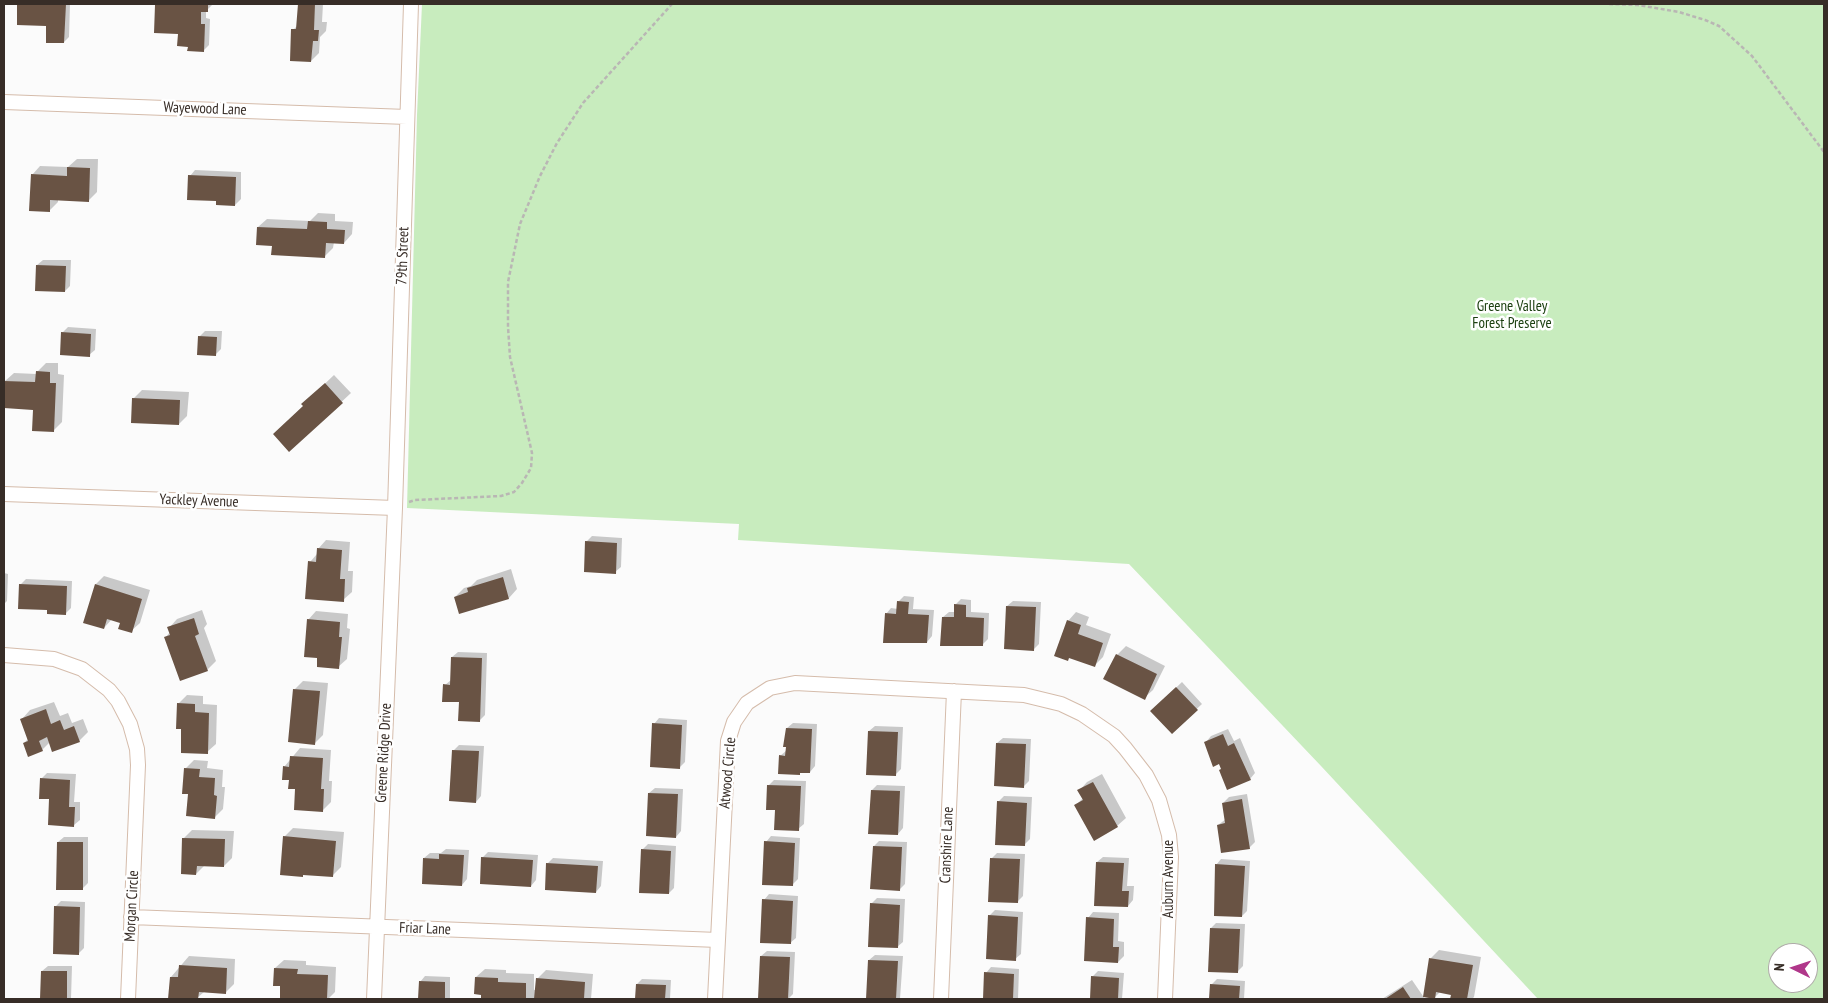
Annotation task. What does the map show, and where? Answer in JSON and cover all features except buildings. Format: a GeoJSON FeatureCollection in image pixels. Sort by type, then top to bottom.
{"type":"FeatureCollection","features":[{"type":"Feature","properties":{"kind":"street","name":"79th Street"},"geometry":{"type":"LineString","coordinates":[[395,508],[411,4]]}},
{"type":"Feature","properties":{"kind":"street","name":"Wayewood Lane"},"geometry":{"type":"LineString","coordinates":[[4,102],[407,118]]}},
{"type":"Feature","properties":{"kind":"street","name":"Yackley Avenue"},"geometry":{"type":"LineString","coordinates":[[4,494],[395,508]]}},
{"type":"Feature","properties":{"kind":"street","name":"Greene Ridge Drive"},"geometry":{"type":"LineString","coordinates":[[374,999],[395,508]]}},
{"type":"Feature","properties":{"kind":"street","name":"Morgan Circle"},"geometry":{"type":"LineString","coordinates":[[4,656],[36,657],[68,663],[92,676],[118,701],[130,724],[137,748],[138,765],[128,999]]}},
{"type":"Feature","properties":{"kind":"street","name":"Atwood Circle"},"geometry":{"type":"LineString","coordinates":[[715,999],[728,741],[734,722],[747,703],[770,688],[794,682],[954,691]]}},
{"type":"Feature","properties":{"kind":"street","name":"Cranshire Lane"},"geometry":{"type":"LineString","coordinates":[[941,999],[954,691]]}},
{"type":"Feature","properties":{"kind":"street","name":"Auburn Avenue"},"geometry":{"type":"LineString","coordinates":[[954,691],[1024,695],[1061,704],[1082,714],[1109,733],[1141,767],[1159,800],[1170,842],[1165,999]]}},
{"type":"Feature","properties":{"kind":"street","name":"Friar Lane"},"geometry":{"type":"LineString","coordinates":[[131,917],[718,940]]}},
{"type":"Feature","properties":{"kind":"path"},"geometry":{"type":"LineString","coordinates":[[395,508],[415,500],[501,496],[514,492],[531,468],[532,453],[510,357],[508,327],[508,282],[520,224],[540,176],[557,143],[583,103],[672,4]]}},
{"type":"Feature","properties":{"kind":"path"},"geometry":{"type":"LineString","coordinates":[[1609,4],[1638,5],[1679,12],[1719,26],[1752,56],[1824,152]]}},
{"type":"Feature","properties":{"kind":"green space","name":"Greene Valley Forest Preserve"},"geometry":{"type":"Polygon","coordinates":[[[422,4],[1824,4],[1824,999],[1538,999],[1321,766],[1129,564],[738,540],[739,524],[407,508],[417,115],[422,4]]]}}]}
